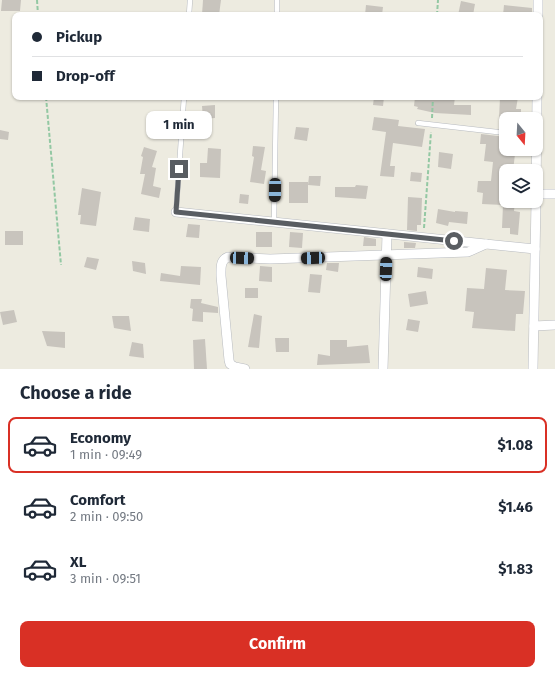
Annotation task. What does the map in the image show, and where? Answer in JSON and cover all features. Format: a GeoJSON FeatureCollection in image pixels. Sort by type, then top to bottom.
{"type":"FeatureCollection","features":[{"type":"Feature","properties":{"kind":"street"},"geometry":{"type":"LineString","coordinates":[[538,0],[538,12]]}},
{"type":"Feature","properties":{"kind":"street"},"geometry":{"type":"LineString","coordinates":[[537,100],[537,112]]}},
{"type":"Feature","properties":{"kind":"street"},"geometry":{"type":"LineString","coordinates":[[543,194],[555,194]]}},
{"type":"Feature","properties":{"kind":"street"},"geometry":{"type":"LineString","coordinates":[[533,369],[536,208]]}},
{"type":"Feature","properties":{"kind":"street"},"geometry":{"type":"LineString","coordinates":[[176,212],[535,249]]}},
{"type":"Feature","properties":{"kind":"street"},"geometry":{"type":"LineString","coordinates":[[383,369],[387,234]]}},
{"type":"Feature","properties":{"kind":"street"},"geometry":{"type":"LineString","coordinates":[[245,369],[235,367],[230,364],[229,360],[221,276],[221,263],[224,259],[228,257],[270,259],[468,252],[486,244]]}},
{"type":"Feature","properties":{"kind":"street"},"geometry":{"type":"LineString","coordinates":[[534,326],[555,325]]}},
{"type":"Feature","properties":{"kind":"lane"},"geometry":{"type":"LineString","coordinates":[[189,12],[190,0]]}},
{"type":"Feature","properties":{"kind":"lane"},"geometry":{"type":"LineString","coordinates":[[277,0],[277,12]]}},
{"type":"Feature","properties":{"kind":"lane"},"geometry":{"type":"LineString","coordinates":[[176,212],[184,100]]}},
{"type":"Feature","properties":{"kind":"lane"},"geometry":{"type":"LineString","coordinates":[[274,222],[276,100]]}},
{"type":"Feature","properties":{"kind":"lane"},"geometry":{"type":"LineString","coordinates":[[418,123],[499,132]]}},
{"type":"Feature","properties":{"kind":"path"},"geometry":{"type":"LineString","coordinates":[[37,0],[38,12]]}},
{"type":"Feature","properties":{"kind":"path"},"geometry":{"type":"LineString","coordinates":[[437,12],[438,0]]}},
{"type":"Feature","properties":{"kind":"path"},"geometry":{"type":"LineString","coordinates":[[46,100],[61,265]]}},
{"type":"Feature","properties":{"kind":"path"},"geometry":{"type":"LineString","coordinates":[[423,237],[433,100]]}},
{"type":"Feature","properties":{"kind":"building"},"geometry":{"type":"Polygon","coordinates":[[[2,0],[21,0],[20,11],[1,11],[2,0]]]}},
{"type":"Feature","properties":{"kind":"building"},"geometry":{"type":"Polygon","coordinates":[[[203,0],[221,0],[219,12],[202,12],[203,0]]]}},
{"type":"Feature","properties":{"kind":"building"},"geometry":{"type":"Polygon","coordinates":[[[461,1],[475,4],[474,12],[459,12],[461,1]]]}},
{"type":"Feature","properties":{"kind":"building"},"geometry":{"type":"Polygon","coordinates":[[[366,5],[383,7],[382,12],[365,12],[366,5]]]}},
{"type":"Feature","properties":{"kind":"building"},"geometry":{"type":"Polygon","coordinates":[[[504,5],[532,8],[532,12],[503,12],[504,5]]]}},
{"type":"Feature","properties":{"kind":"building"},"geometry":{"type":"Polygon","coordinates":[[[374,100],[384,100],[383,106],[373,105],[374,100]]]}},
{"type":"Feature","properties":{"kind":"building"},"geometry":{"type":"Polygon","coordinates":[[[415,100],[455,100],[454,105],[471,105],[471,115],[435,113],[417,109],[418,107],[414,106],[415,100]]]}},
{"type":"Feature","properties":{"kind":"building"},"geometry":{"type":"Polygon","coordinates":[[[500,100],[518,100],[516,109],[521,109],[521,112],[499,112],[500,100]]]}},
{"type":"Feature","properties":{"kind":"building"},"geometry":{"type":"Polygon","coordinates":[[[215,105],[215,118],[203,119],[202,106],[215,105]]]}},
{"type":"Feature","properties":{"kind":"building"},"geometry":{"type":"Polygon","coordinates":[[[374,117],[399,120],[398,126],[425,129],[422,147],[393,143],[390,166],[395,166],[394,177],[380,176],[386,132],[372,130],[374,117]]]}},
{"type":"Feature","properties":{"kind":"building"},"geometry":{"type":"Polygon","coordinates":[[[296,127],[309,128],[307,141],[294,139],[296,127]]]}},
{"type":"Feature","properties":{"kind":"building"},"geometry":{"type":"Polygon","coordinates":[[[0,130],[9,132],[8,140],[0,139],[0,130]]]}},
{"type":"Feature","properties":{"kind":"building"},"geometry":{"type":"Polygon","coordinates":[[[481,134],[499,136],[499,156],[515,156],[514,164],[499,164],[499,205],[482,204],[483,193],[477,192],[478,181],[491,181],[493,162],[484,161],[486,144],[480,144],[481,134]]]}},
{"type":"Feature","properties":{"kind":"building"},"geometry":{"type":"Polygon","coordinates":[[[253,146],[265,147],[261,170],[266,171],[264,184],[250,182],[254,157],[252,156],[253,146]]]}},
{"type":"Feature","properties":{"kind":"building"},"geometry":{"type":"Polygon","coordinates":[[[144,147],[157,151],[152,167],[156,168],[153,186],[161,188],[159,198],[141,194],[145,174],[140,174],[143,157],[141,156],[144,147]]]}},
{"type":"Feature","properties":{"kind":"building"},"geometry":{"type":"Polygon","coordinates":[[[208,148],[221,149],[220,178],[200,177],[200,163],[207,163],[208,148]]]}},
{"type":"Feature","properties":{"kind":"building"},"geometry":{"type":"Polygon","coordinates":[[[439,152],[453,154],[451,169],[438,167],[439,152]]]}},
{"type":"Feature","properties":{"kind":"building"},"geometry":{"type":"Polygon","coordinates":[[[411,172],[422,173],[421,182],[410,181],[411,172]]]}},
{"type":"Feature","properties":{"kind":"building"},"geometry":{"type":"Polygon","coordinates":[[[309,176],[321,176],[320,186],[308,185],[309,176]]]}},
{"type":"Feature","properties":{"kind":"building"},"geometry":{"type":"Polygon","coordinates":[[[289,182],[308,182],[308,203],[289,203],[289,182]]]}},
{"type":"Feature","properties":{"kind":"building"},"geometry":{"type":"Polygon","coordinates":[[[356,185],[368,186],[366,199],[335,197],[335,187],[355,187],[356,185]]]}},
{"type":"Feature","properties":{"kind":"building"},"geometry":{"type":"Polygon","coordinates":[[[82,188],[101,192],[96,226],[80,224],[81,215],[78,215],[82,188]]]}},
{"type":"Feature","properties":{"kind":"building"},"geometry":{"type":"Polygon","coordinates":[[[240,194],[249,195],[248,204],[239,203],[240,194]]]}},
{"type":"Feature","properties":{"kind":"building"},"geometry":{"type":"Polygon","coordinates":[[[408,197],[422,198],[421,225],[417,225],[417,231],[407,230],[408,197]]]}},
{"type":"Feature","properties":{"kind":"building"},"geometry":{"type":"Polygon","coordinates":[[[503,208],[514,208],[514,211],[520,212],[518,235],[510,234],[510,228],[502,228],[503,208]]]}},
{"type":"Feature","properties":{"kind":"building"},"geometry":{"type":"Polygon","coordinates":[[[438,209],[455,212],[468,212],[467,224],[449,222],[448,226],[436,223],[438,209]]]}},
{"type":"Feature","properties":{"kind":"building"},"geometry":{"type":"Polygon","coordinates":[[[135,217],[150,219],[149,232],[133,230],[135,217]]]}},
{"type":"Feature","properties":{"kind":"building"},"geometry":{"type":"Polygon","coordinates":[[[188,224],[200,225],[199,238],[186,237],[188,224]]]}},
{"type":"Feature","properties":{"kind":"building"},"geometry":{"type":"Polygon","coordinates":[[[5,231],[23,231],[23,245],[5,245],[5,231]]]}},
{"type":"Feature","properties":{"kind":"building"},"geometry":{"type":"Polygon","coordinates":[[[256,232],[272,232],[272,247],[256,247],[256,232]]]}},
{"type":"Feature","properties":{"kind":"building"},"geometry":{"type":"Polygon","coordinates":[[[290,232],[303,233],[302,248],[289,247],[290,232]]]}},
{"type":"Feature","properties":{"kind":"building"},"geometry":{"type":"Polygon","coordinates":[[[364,237],[376,239],[376,246],[363,246],[364,237]]]}},
{"type":"Feature","properties":{"kind":"building"},"geometry":{"type":"Polygon","coordinates":[[[404,242],[416,243],[415,248],[404,248],[404,242]]]}},
{"type":"Feature","properties":{"kind":"building"},"geometry":{"type":"Polygon","coordinates":[[[87,257],[99,259],[96,270],[84,267],[87,257]]]}},
{"type":"Feature","properties":{"kind":"building"},"geometry":{"type":"Polygon","coordinates":[[[132,261],[145,263],[146,274],[133,271],[132,261]]]}},
{"type":"Feature","properties":{"kind":"building"},"geometry":{"type":"Polygon","coordinates":[[[327,263],[339,263],[338,272],[326,270],[327,263]]]}},
{"type":"Feature","properties":{"kind":"building"},"geometry":{"type":"Polygon","coordinates":[[[181,266],[201,267],[200,285],[160,281],[161,273],[180,276],[181,266]]]}},
{"type":"Feature","properties":{"kind":"building"},"geometry":{"type":"Polygon","coordinates":[[[260,266],[272,267],[272,282],[259,281],[260,266]]]}},
{"type":"Feature","properties":{"kind":"building"},"geometry":{"type":"Polygon","coordinates":[[[418,267],[433,269],[432,279],[417,277],[418,267]]]}},
{"type":"Feature","properties":{"kind":"building"},"geometry":{"type":"Polygon","coordinates":[[[486,268],[507,270],[505,290],[525,291],[523,314],[516,314],[515,331],[472,328],[474,312],[465,311],[467,288],[484,289],[486,268]]]}},
{"type":"Feature","properties":{"kind":"building"},"geometry":{"type":"Polygon","coordinates":[[[310,274],[322,275],[320,293],[308,292],[310,274]]]}},
{"type":"Feature","properties":{"kind":"building"},"geometry":{"type":"Polygon","coordinates":[[[245,288],[258,288],[258,298],[245,298],[245,288]]]}},
{"type":"Feature","properties":{"kind":"building"},"geometry":{"type":"Polygon","coordinates":[[[426,291],[428,304],[410,307],[408,294],[426,291]]]}},
{"type":"Feature","properties":{"kind":"building"},"geometry":{"type":"Polygon","coordinates":[[[191,299],[202,299],[201,303],[218,307],[218,313],[203,312],[203,322],[192,321],[193,309],[190,308],[191,299]]]}},
{"type":"Feature","properties":{"kind":"building"},"geometry":{"type":"Polygon","coordinates":[[[14,310],[17,322],[3,325],[0,312],[14,310]]]}},
{"type":"Feature","properties":{"kind":"building"},"geometry":{"type":"Polygon","coordinates":[[[254,314],[262,316],[259,348],[248,347],[254,314]]]}},
{"type":"Feature","properties":{"kind":"building"},"geometry":{"type":"Polygon","coordinates":[[[112,316],[129,316],[131,331],[114,328],[112,316]]]}},
{"type":"Feature","properties":{"kind":"building"},"geometry":{"type":"Polygon","coordinates":[[[408,319],[420,321],[418,332],[406,330],[408,319]]]}},
{"type":"Feature","properties":{"kind":"building"},"geometry":{"type":"Polygon","coordinates":[[[42,331],[65,332],[65,348],[47,346],[42,331]]]}},
{"type":"Feature","properties":{"kind":"building"},"geometry":{"type":"Polygon","coordinates":[[[275,338],[289,338],[289,352],[276,352],[275,338]]]}},
{"type":"Feature","properties":{"kind":"building"},"geometry":{"type":"Polygon","coordinates":[[[205,339],[207,369],[194,369],[193,340],[205,339]]]}},
{"type":"Feature","properties":{"kind":"building"},"geometry":{"type":"Polygon","coordinates":[[[330,340],[347,340],[347,347],[368,345],[370,363],[317,365],[318,354],[330,356],[330,340]]]}},
{"type":"Feature","properties":{"kind":"building"},"geometry":{"type":"Polygon","coordinates":[[[132,342],[143,344],[144,358],[129,356],[132,342]]]}},
{"type":"Feature","properties":{"kind":"route"},"geometry":{"type":"LineString","coordinates":[[179,169],[176,212],[454,241]]}}]}
